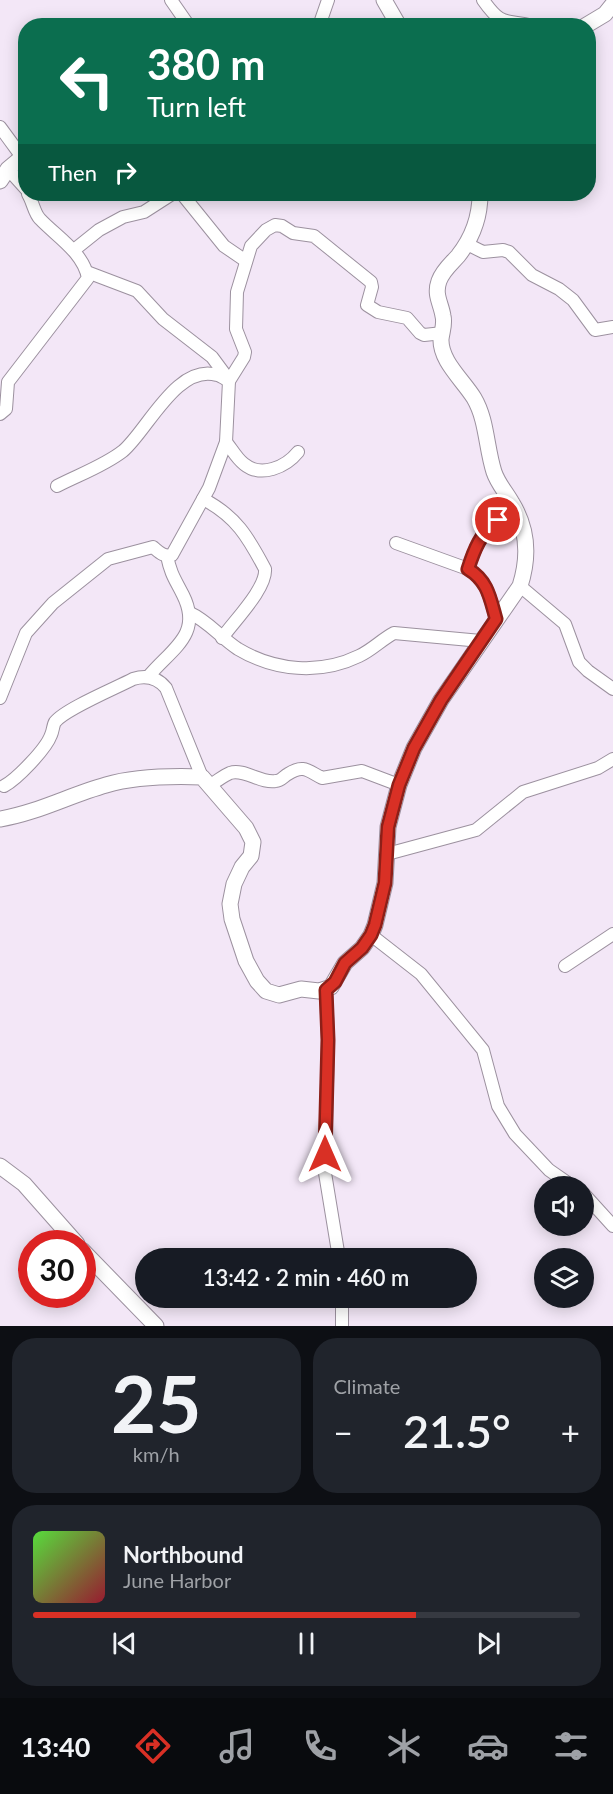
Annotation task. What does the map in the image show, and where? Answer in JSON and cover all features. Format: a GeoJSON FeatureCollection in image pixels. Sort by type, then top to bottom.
{"type":"FeatureCollection","features":[{"type":"Feature","properties":{"kind":"street"},"geometry":{"type":"LineString","coordinates":[[171,0],[183,18]]}},
{"type":"Feature","properties":{"kind":"street"},"geometry":{"type":"LineString","coordinates":[[322,18],[328,0]]}},
{"type":"Feature","properties":{"kind":"street"},"geometry":{"type":"LineString","coordinates":[[384,0],[394,18]]}},
{"type":"Feature","properties":{"kind":"street"},"geometry":{"type":"LineString","coordinates":[[483,0],[497,18]]}},
{"type":"Feature","properties":{"kind":"street"},"geometry":{"type":"LineString","coordinates":[[596,19],[605,14],[613,4]]}},
{"type":"Feature","properties":{"kind":"street"},"geometry":{"type":"LineString","coordinates":[[0,127],[18,148]]}},
{"type":"Feature","properties":{"kind":"street"},"geometry":{"type":"LineString","coordinates":[[18,161],[4,175],[18,184]]}},
{"type":"Feature","properties":{"kind":"street"},"geometry":{"type":"LineString","coordinates":[[0,414],[8,404],[8,382],[17,368],[88,278],[74,250],[38,217],[31,201]]}},
{"type":"Feature","properties":{"kind":"street"},"geometry":{"type":"LineString","coordinates":[[74,250],[99,230],[123,217],[144,212],[161,201]]}},
{"type":"Feature","properties":{"kind":"street"},"geometry":{"type":"LineString","coordinates":[[188,201],[224,246],[246,261]]}},
{"type":"Feature","properties":{"kind":"street"},"geometry":{"type":"LineString","coordinates":[[4,786],[30,764],[44,747],[51,736],[55,722],[73,709],[133,679],[148,677],[158,680],[166,688],[206,781],[246,828],[253,842],[251,856],[242,867],[234,884],[230,904],[232,919],[246,961],[257,981],[266,991],[279,995],[301,989],[326,990],[335,982],[345,963],[362,948],[371,935],[385,883],[388,827],[399,785],[414,748],[426,724],[520,586],[526,567],[526,541],[518,514],[495,475],[482,415],[474,398],[455,373],[441,339],[444,318],[437,300],[439,281],[445,268],[467,244],[477,223],[480,201]]}},
{"type":"Feature","properties":{"kind":"street"},"geometry":{"type":"LineString","coordinates":[[167,556],[172,555],[203,499],[226,442],[229,381],[244,357],[244,347],[236,329],[237,292],[251,246],[266,230],[275,225],[282,225],[300,235],[314,236],[371,282],[372,287],[367,305],[378,312],[407,318],[420,333],[443,333]]}},
{"type":"Feature","properties":{"kind":"street"},"geometry":{"type":"LineString","coordinates":[[467,244],[483,252],[503,250],[508,252],[532,275],[559,289],[573,300],[595,330],[613,327]]}},
{"type":"Feature","properties":{"kind":"street"},"geometry":{"type":"LineString","coordinates":[[87,272],[137,291],[163,319],[212,357],[229,381]]}},
{"type":"Feature","properties":{"kind":"street"},"geometry":{"type":"LineString","coordinates":[[57,486],[122,451],[164,400],[189,380],[206,374],[217,375],[229,381]]}},
{"type":"Feature","properties":{"kind":"street"},"geometry":{"type":"LineString","coordinates":[[226,442],[244,464],[262,471],[291,461],[298,452]]}},
{"type":"Feature","properties":{"kind":"street"},"geometry":{"type":"LineString","coordinates":[[203,499],[218,507],[236,522],[265,568],[265,575],[259,590],[222,638]]}},
{"type":"Feature","properties":{"kind":"street"},"geometry":{"type":"LineString","coordinates":[[468,569],[474,551],[485,531],[498,520],[518,514]]}},
{"type":"Feature","properties":{"kind":"street"},"geometry":{"type":"LineString","coordinates":[[396,543],[468,569],[478,575],[484,582],[496,619]]}},
{"type":"Feature","properties":{"kind":"street"},"geometry":{"type":"LineString","coordinates":[[0,698],[26,633],[53,603],[108,559],[153,547],[167,556],[171,574],[190,613],[190,626],[175,650],[148,677]]}},
{"type":"Feature","properties":{"kind":"street"},"geometry":{"type":"LineString","coordinates":[[520,586],[565,624],[579,662],[613,689]]}},
{"type":"Feature","properties":{"kind":"street"},"geometry":{"type":"LineString","coordinates":[[190,613],[201,618],[222,638],[260,660],[284,666],[307,668],[330,666],[370,650],[394,633],[481,641]]}},
{"type":"Feature","properties":{"kind":"street"},"geometry":{"type":"LineString","coordinates":[[387,854],[476,830],[523,792],[598,768],[613,759]]}},
{"type":"Feature","properties":{"kind":"street"},"geometry":{"type":"LineString","coordinates":[[0,819],[55,804],[107,785],[174,776],[206,781],[237,772],[263,781],[278,781],[290,772],[304,768],[310,769],[322,778],[362,771],[399,785]]}},
{"type":"Feature","properties":{"kind":"street"},"geometry":{"type":"LineString","coordinates":[[565,966],[613,934]]}},
{"type":"Feature","properties":{"kind":"street"},"geometry":{"type":"LineString","coordinates":[[371,935],[421,974],[483,1050],[498,1106],[515,1134],[558,1176]]}},
{"type":"Feature","properties":{"kind":"street"},"geometry":{"type":"LineString","coordinates":[[326,990],[328,1040],[325,1173],[337,1248]]}},
{"type":"Feature","properties":{"kind":"street"},"geometry":{"type":"LineString","coordinates":[[0,1166],[24,1184],[65,1230]]}},
{"type":"Feature","properties":{"kind":"street"},"geometry":{"type":"LineString","coordinates":[[594,1206],[613,1226]]}},
{"type":"Feature","properties":{"kind":"street"},"geometry":{"type":"LineString","coordinates":[[96,1264],[156,1326]]}},
{"type":"Feature","properties":{"kind":"street"},"geometry":{"type":"LineString","coordinates":[[342,1308],[342,1326]]}},
{"type":"Feature","properties":{"kind":"route"},"geometry":{"type":"LineString","coordinates":[[325,1154],[328,1040],[326,990],[335,982],[345,963],[362,948],[375,925],[385,883],[388,827],[399,785],[414,748],[441,700],[496,619],[484,582],[468,569],[474,551],[485,531],[498,520]]}}]}
